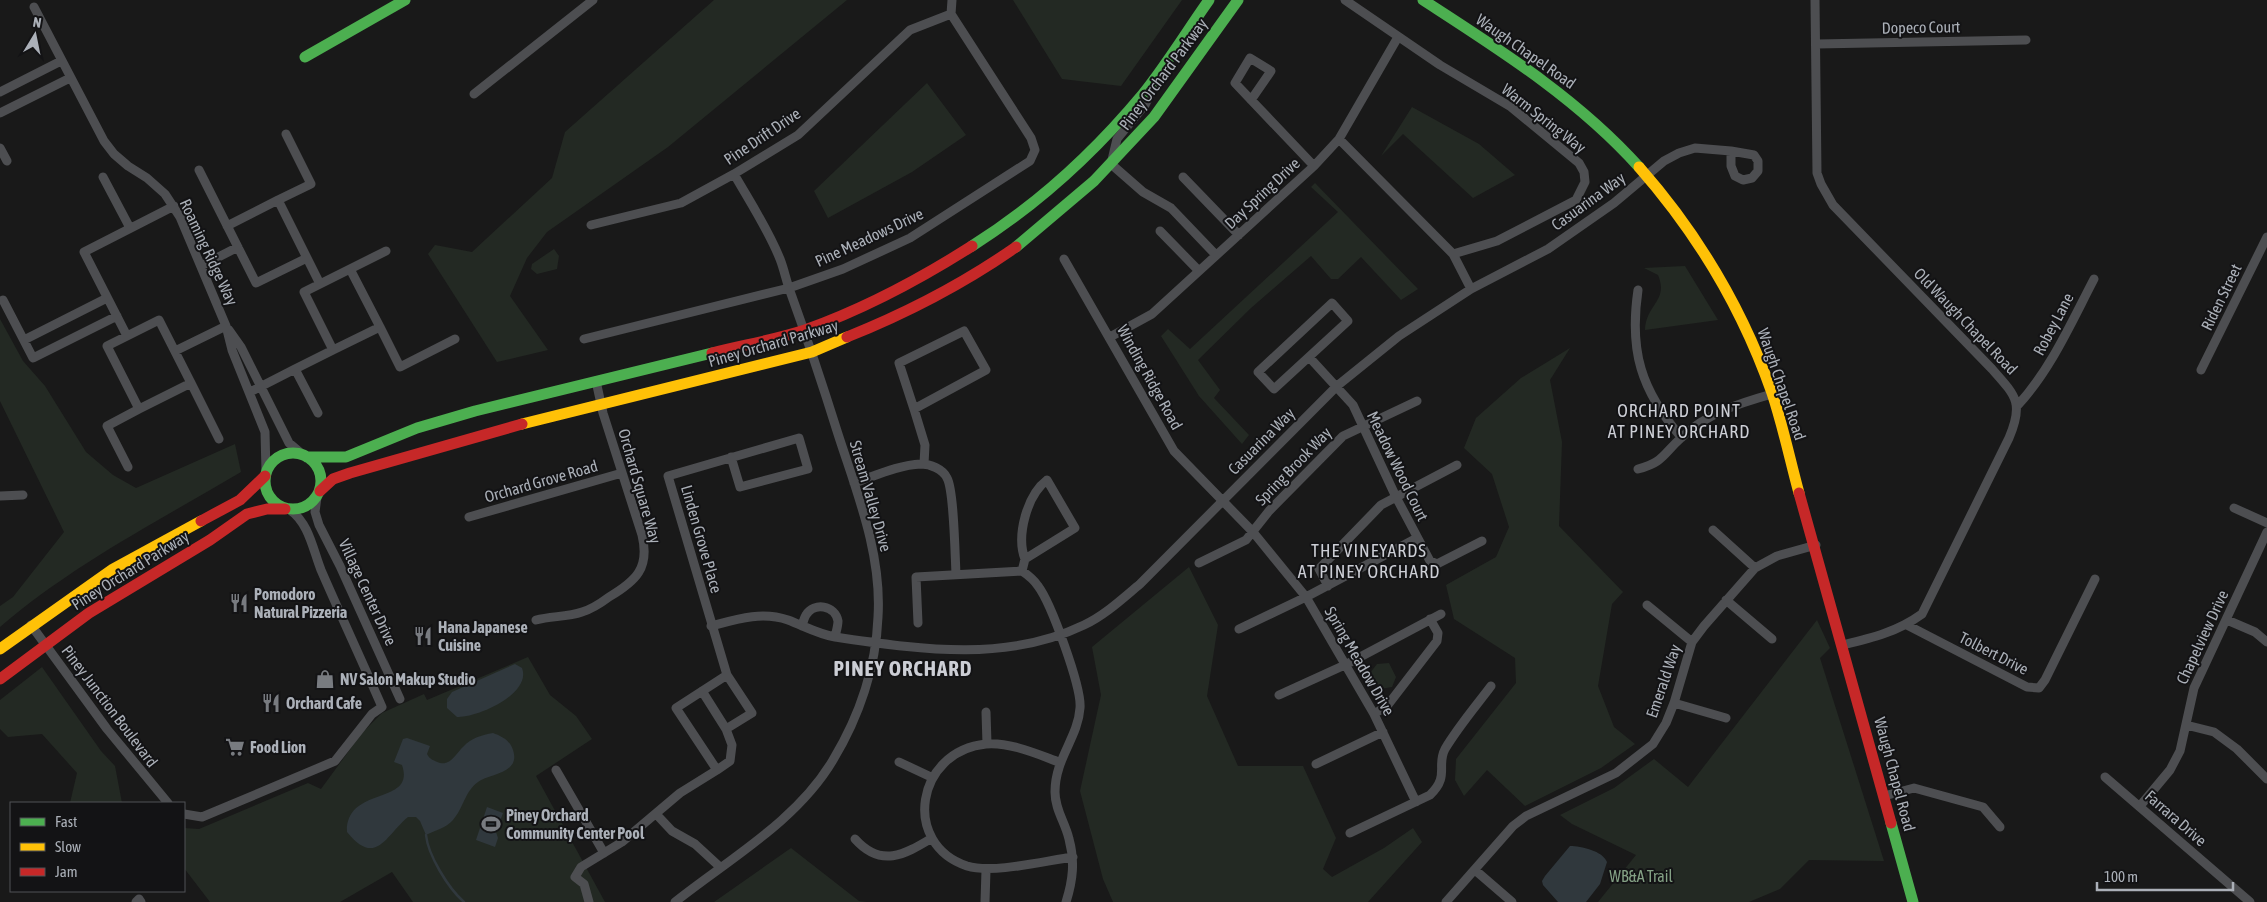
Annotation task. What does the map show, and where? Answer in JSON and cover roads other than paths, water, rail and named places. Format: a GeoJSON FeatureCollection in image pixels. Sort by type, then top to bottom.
{"type":"FeatureCollection","features":[{"type":"Feature","properties":{"kind":"street"},"geometry":{"type":"LineString","coordinates":[[305,58],[405,0]]}},
{"type":"Feature","properties":{"kind":"street"},"geometry":{"type":"LineString","coordinates":[[474,94],[593,0]]}},
{"type":"Feature","properties":{"kind":"street"},"geometry":{"type":"LineString","coordinates":[[950,14],[952,0]]}},
{"type":"Feature","properties":{"kind":"street","name":"Piney Orchard Parkway"},"geometry":{"type":"LineString","coordinates":[[0,649],[31,625],[113,569],[240,500],[259,484],[270,465],[284,454],[346,457],[417,428],[474,411],[804,330],[845,314],[922,279],[973,248],[1010,222],[1079,163],[1112,128],[1163,67],[1209,0]]}},
{"type":"Feature","properties":{"kind":"street","name":"Piney Orchard Parkway"},"geometry":{"type":"LineString","coordinates":[[0,678],[44,644],[127,588],[210,540],[247,514],[267,509],[305,507],[333,479],[479,435],[812,352],[897,317],[984,268],[1061,210],[1111,164],[1154,117],[1238,0]]}},
{"type":"Feature","properties":{"kind":"street","name":"Warm Spring Way"},"geometry":{"type":"LineString","coordinates":[[1345,0],[1440,65],[1510,107],[1578,163],[1584,172],[1585,182],[1576,200],[1497,241],[1453,254]]}},
{"type":"Feature","properties":{"kind":"street","name":"Waugh Chapel Road"},"geometry":{"type":"LineString","coordinates":[[1423,0],[1554,88],[1607,133],[1648,174],[1695,236],[1732,297],[1755,347],[1772,394],[1816,545],[1913,902]]}},
{"type":"Feature","properties":{"kind":"street","name":"Old Waugh Chapel Road"},"geometry":{"type":"LineString","coordinates":[[1816,0],[1816,160],[1817,173],[1825,193],[1840,212],[1992,369],[2012,391],[2018,405]]}},
{"type":"Feature","properties":{"kind":"street","name":"Roaming Ridge Way"},"geometry":{"type":"LineString","coordinates":[[34,7],[104,141],[114,154],[153,183],[174,206],[226,326],[232,350],[265,432],[265,474]]}},
{"type":"Feature","properties":{"kind":"street","name":"Pine Drift Drive"},"geometry":{"type":"LineString","coordinates":[[591,225],[681,203],[734,174],[798,134],[910,30],[950,14]]}},
{"type":"Feature","properties":{"kind":"street","name":"Pine Meadows Drive"},"geometry":{"type":"LineString","coordinates":[[584,339],[789,288],[843,269],[910,238],[1030,161],[1035,150],[1031,138],[950,14]]}},
{"type":"Feature","properties":{"kind":"street","name":"Day Spring Drive"},"geometry":{"type":"LineString","coordinates":[[1110,337],[1152,314],[1314,166],[1339,139],[1398,37]]}},
{"type":"Feature","properties":{"kind":"street","name":"Dopeco Court"},"geometry":{"type":"LineString","coordinates":[[1817,44],[2026,40]]}},
{"type":"Feature","properties":{"kind":"street"},"geometry":{"type":"LineString","coordinates":[[1251,100],[1271,71],[1250,58],[1235,83],[1251,100],[1314,166]]}},
{"type":"Feature","properties":{"kind":"street"},"geometry":{"type":"LineString","coordinates":[[0,92],[61,61]]}},
{"type":"Feature","properties":{"kind":"street"},"geometry":{"type":"LineString","coordinates":[[1163,67],[1145,105],[1117,139],[1111,164],[1143,192],[1171,208],[1216,255]]}},
{"type":"Feature","properties":{"kind":"street"},"geometry":{"type":"LineString","coordinates":[[0,113],[70,78]]}},
{"type":"Feature","properties":{"kind":"street"},"geometry":{"type":"LineString","coordinates":[[227,226],[312,184],[286,134]]}},
{"type":"Feature","properties":{"kind":"street"},"geometry":{"type":"LineString","coordinates":[[1339,139],[1453,254],[1471,289]]}},
{"type":"Feature","properties":{"kind":"street"},"geometry":{"type":"LineString","coordinates":[[0,148],[7,161]]}},
{"type":"Feature","properties":{"kind":"street","name":"Casuarina Way"},"geometry":{"type":"LineString","coordinates":[[835,637],[942,650],[984,651],[1022,645],[1060,635],[1085,624],[1114,606],[1140,584],[1337,386],[1399,336],[1471,289],[1548,249],[1614,202],[1664,161],[1679,153],[1695,148],[1732,151]]}},
{"type":"Feature","properties":{"kind":"street"},"geometry":{"type":"LineString","coordinates":[[199,170],[256,283],[307,258]]}},
{"type":"Feature","properties":{"kind":"street","name":"Stream Valley Drive"},"geometry":{"type":"LineString","coordinates":[[675,902],[774,826],[805,796],[832,762],[853,724],[865,691],[875,643],[878,617],[877,577],[868,530],[812,352],[780,259],[763,223],[734,174]]}},
{"type":"Feature","properties":{"kind":"street"},"geometry":{"type":"LineString","coordinates":[[104,177],[130,228]]}},
{"type":"Feature","properties":{"kind":"street"},"geometry":{"type":"LineString","coordinates":[[1183,177],[1239,235]]}},
{"type":"Feature","properties":{"kind":"street"},"geometry":{"type":"LineString","coordinates":[[278,200],[320,284]]}},
{"type":"Feature","properties":{"kind":"street"},"geometry":{"type":"LineString","coordinates":[[127,336],[84,252],[174,206]]}},
{"type":"Feature","properties":{"kind":"street"},"geometry":{"type":"LineString","coordinates":[[1160,231],[1199,271]]}},
{"type":"Feature","properties":{"kind":"street","name":"Riden Street"},"geometry":{"type":"LineString","coordinates":[[2201,370],[2267,237]]}},
{"type":"Feature","properties":{"kind":"street"},"geometry":{"type":"LineString","coordinates":[[201,266],[238,247]]}},
{"type":"Feature","properties":{"kind":"street"},"geometry":{"type":"LineString","coordinates":[[333,350],[304,292],[386,251]]}},
{"type":"Feature","properties":{"kind":"street","name":"Winding Ridge Road"},"geometry":{"type":"LineString","coordinates":[[1064,258],[1174,451],[1222,500]]}},
{"type":"Feature","properties":{"kind":"street"},"geometry":{"type":"LineString","coordinates":[[350,269],[400,367],[455,339]]}},
{"type":"Feature","properties":{"kind":"street","name":"Robey Lane"},"geometry":{"type":"LineString","coordinates":[[2018,405],[2032,390],[2054,357],[2094,280]]}},
{"type":"Feature","properties":{"kind":"street"},"geometry":{"type":"LineString","coordinates":[[1638,290],[1634,316],[1635,344],[1640,370],[1648,392],[1662,416],[1681,437]]}},
{"type":"Feature","properties":{"kind":"street"},"geometry":{"type":"LineString","coordinates":[[24,340],[108,298]]}},
{"type":"Feature","properties":{"kind":"street"},"geometry":{"type":"LineString","coordinates":[[3,300],[33,358],[117,316]]}},
{"type":"Feature","properties":{"kind":"street"},"geometry":{"type":"LineString","coordinates":[[1332,303],[1348,321],[1309,357],[1274,389],[1258,372],[1332,303]]}},
{"type":"Feature","properties":{"kind":"street"},"geometry":{"type":"LineString","coordinates":[[139,409],[107,346],[159,320],[219,439]]}},
{"type":"Feature","properties":{"kind":"street"},"geometry":{"type":"LineString","coordinates":[[175,351],[226,326]]}},
{"type":"Feature","properties":{"kind":"street","name":"Roaming Ridge Way"},"geometry":{"type":"LineString","coordinates":[[226,326],[241,347],[289,443],[304,456]]}},
{"type":"Feature","properties":{"kind":"street"},"geometry":{"type":"LineString","coordinates":[[250,392],[380,327]]}},
{"type":"Feature","properties":{"kind":"street"},"geometry":{"type":"LineString","coordinates":[[914,409],[986,370],[964,331],[899,363],[925,445],[924,464]]}},
{"type":"Feature","properties":{"kind":"street","name":"Meadow Wood Court"},"geometry":{"type":"LineString","coordinates":[[1309,357],[1353,405],[1396,498],[1430,561],[1437,564],[1482,541]]}},
{"type":"Feature","properties":{"kind":"street"},"geometry":{"type":"LineString","coordinates":[[295,369],[318,413]]}},
{"type":"Feature","properties":{"kind":"street","name":"Orchard Square Way"},"geometry":{"type":"LineString","coordinates":[[536,620],[582,612],[630,585],[639,574],[644,557],[644,546],[601,404],[596,381]]}},
{"type":"Feature","properties":{"kind":"street"},"geometry":{"type":"LineString","coordinates":[[128,467],[107,426],[191,383]]}},
{"type":"Feature","properties":{"kind":"street"},"geometry":{"type":"LineString","coordinates":[[1638,469],[1651,466],[1664,458],[1681,437],[1721,412],[1772,394]]}},
{"type":"Feature","properties":{"kind":"street","name":"Spring Brook Way"},"geometry":{"type":"LineString","coordinates":[[1199,563],[1246,540],[1269,510],[1343,436],[1417,400]]}},
{"type":"Feature","properties":{"kind":"street"},"geometry":{"type":"LineString","coordinates":[[1843,645],[1884,635],[1906,625],[1922,614],[2009,438],[2015,424],[2018,405]]}},
{"type":"Feature","properties":{"kind":"street","name":"Linden Grove Place"},"geometry":{"type":"LineString","coordinates":[[726,729],[752,713],[727,675],[668,476],[731,457],[799,438],[808,469],[740,488],[731,457]]}},
{"type":"Feature","properties":{"kind":"street"},"geometry":{"type":"LineString","coordinates":[[304,456],[320,472],[318,494]]}},
{"type":"Feature","properties":{"kind":"street"},"geometry":{"type":"LineString","coordinates":[[854,483],[907,465],[924,464],[939,469],[948,478],[956,574]]}},
{"type":"Feature","properties":{"kind":"street"},"geometry":{"type":"LineString","coordinates":[[1328,586],[1319,569],[1381,506],[1457,466]]}},
{"type":"Feature","properties":{"kind":"street","name":"Orchard Grove Road"},"geometry":{"type":"LineString","coordinates":[[469,517],[622,473]]}},
{"type":"Feature","properties":{"kind":"street"},"geometry":{"type":"LineString","coordinates":[[265,474],[266,492],[271,499],[288,509]]}},
{"type":"Feature","properties":{"kind":"street"},"geometry":{"type":"LineString","coordinates":[[1022,571],[1025,559],[1020,547],[1021,532],[1038,487],[1047,480],[1075,528],[1025,559]]}},
{"type":"Feature","properties":{"kind":"street","name":"Village Center Drive"},"geometry":{"type":"LineString","coordinates":[[318,494],[316,512],[318,525],[340,566],[400,700]]}},
{"type":"Feature","properties":{"kind":"street"},"geometry":{"type":"LineString","coordinates":[[0,496],[23,495]]}},
{"type":"Feature","properties":{"kind":"street","name":"Spring Meadow Drive"},"geometry":{"type":"LineString","coordinates":[[1222,500],[1253,532],[1306,597],[1374,714],[1416,802]]}},
{"type":"Feature","properties":{"kind":"street"},"geometry":{"type":"LineString","coordinates":[[2234,508],[2267,523]]}},
{"type":"Feature","properties":{"kind":"street","name":"Village Center Drive"},"geometry":{"type":"LineString","coordinates":[[185,814],[202,817],[335,761],[372,714],[382,707],[320,568],[306,530],[296,514],[288,509]]}},
{"type":"Feature","properties":{"kind":"street"},"geometry":{"type":"LineString","coordinates":[[1713,530],[1755,568]]}},
{"type":"Feature","properties":{"kind":"street","name":"Chapelview Drive"},"geometry":{"type":"LineString","coordinates":[[2140,806],[2170,770],[2180,751],[2194,688],[2267,532]]}},
{"type":"Feature","properties":{"kind":"street"},"geometry":{"type":"LineString","coordinates":[[1239,629],[1328,586],[1417,538]]}},
{"type":"Feature","properties":{"kind":"street","name":"Emerald Way"},"geometry":{"type":"LineString","coordinates":[[1446,902],[1513,826],[1526,816],[1616,773],[1653,744],[1666,723],[1674,703],[1692,642],[1726,600],[1755,568],[1776,556],[1816,545]]}},
{"type":"Feature","properties":{"kind":"street"},"geometry":{"type":"LineString","coordinates":[[918,623],[916,577],[1022,571],[1040,588],[1060,635],[1075,682],[1080,707],[1075,728],[1059,762],[1056,792],[1058,813],[1069,838],[1072,857],[1074,879],[1066,902]]}},
{"type":"Feature","properties":{"kind":"street","name":"Tolbert Drive"},"geometry":{"type":"LineString","coordinates":[[1906,625],[2027,687],[2039,688],[2045,680],[2095,579]]}},
{"type":"Feature","properties":{"kind":"street"},"geometry":{"type":"LineString","coordinates":[[1726,600],[1772,639]]}},
{"type":"Feature","properties":{"kind":"street"},"geometry":{"type":"LineString","coordinates":[[1647,605],[1692,642]]}},
{"type":"Feature","properties":{"kind":"street"},"geometry":{"type":"LineString","coordinates":[[711,626],[749,616],[766,616],[786,620],[822,635],[835,637],[838,622],[835,614],[830,609],[820,606],[806,614],[802,626]]}},
{"type":"Feature","properties":{"kind":"street"},"geometry":{"type":"LineString","coordinates":[[1279,695],[1346,664],[1441,614]]}},
{"type":"Feature","properties":{"kind":"street"},"geometry":{"type":"LineString","coordinates":[[1374,714],[1387,706],[1437,641],[1438,633],[1430,619]]}},
{"type":"Feature","properties":{"kind":"street"},"geometry":{"type":"LineString","coordinates":[[2227,620],[2255,632],[2267,642]]}},
{"type":"Feature","properties":{"kind":"street","name":"Piney Junction Boulevard"},"geometry":{"type":"LineString","coordinates":[[31,625],[107,730],[167,802]]}},
{"type":"Feature","properties":{"kind":"street"},"geometry":{"type":"LineString","coordinates":[[717,770],[676,708],[727,675]]}},
{"type":"Feature","properties":{"kind":"street"},"geometry":{"type":"LineString","coordinates":[[1350,833],[1430,795],[1441,782],[1444,750],[1491,686]]}},
{"type":"Feature","properties":{"kind":"street"},"geometry":{"type":"LineString","coordinates":[[589,902],[584,884],[575,876],[580,867],[604,853],[657,815],[680,794],[730,761],[732,745],[726,729],[702,691]]}},
{"type":"Feature","properties":{"kind":"street"},"geometry":{"type":"LineString","coordinates":[[1674,703],[1726,718]]}},
{"type":"Feature","properties":{"kind":"street"},"geometry":{"type":"LineString","coordinates":[[986,712],[988,744]]}},
{"type":"Feature","properties":{"kind":"street"},"geometry":{"type":"LineString","coordinates":[[2186,725],[2214,732],[2238,749],[2267,779]]}},
{"type":"Feature","properties":{"kind":"street"},"geometry":{"type":"LineString","coordinates":[[1316,764],[1383,732]]}},
{"type":"Feature","properties":{"kind":"street"},"geometry":{"type":"LineString","coordinates":[[1059,762],[1022,748],[988,744],[965,748],[947,760],[931,777],[925,795],[925,818],[932,838],[945,854],[966,866],[986,870],[1072,857]]}},
{"type":"Feature","properties":{"kind":"street"},"geometry":{"type":"LineString","coordinates":[[899,762],[931,777]]}},
{"type":"Feature","properties":{"kind":"street"},"geometry":{"type":"LineString","coordinates":[[556,770],[604,853]]}},
{"type":"Feature","properties":{"kind":"street","name":"Farrara Drive"},"geometry":{"type":"LineString","coordinates":[[2105,777],[2250,902]]}},
{"type":"Feature","properties":{"kind":"street"},"geometry":{"type":"LineString","coordinates":[[1884,796],[1914,788],[1983,807],[2000,827]]}},
{"type":"Feature","properties":{"kind":"street"},"geometry":{"type":"LineString","coordinates":[[657,815],[672,831],[695,844],[720,867]]}},
{"type":"Feature","properties":{"kind":"street"},"geometry":{"type":"LineString","coordinates":[[855,840],[865,851],[887,857],[908,853],[932,838]]}},
{"type":"Feature","properties":{"kind":"street"},"geometry":{"type":"LineString","coordinates":[[985,902],[986,870]]}},
{"type":"Feature","properties":{"kind":"street"},"geometry":{"type":"LineString","coordinates":[[1474,870],[1512,902]]}},
{"type":"Feature","properties":{"kind":"street"},"geometry":{"type":"LineString","coordinates":[[136,902],[139,899],[141,902]]}},
{"type":"Feature","properties":{"kind":"waterway"},"geometry":{"type":"LineString","coordinates":[[426,835],[431,852],[440,871],[464,902]]}},
{"type":"Feature","properties":{"kind":"place","name":"Pomodoro Natural Pizzeria"},"geometry":{"type":"Point","coordinates":[239,603]}},
{"type":"Feature","properties":{"kind":"place","name":"Hana Japanese Cuisine"},"geometry":{"type":"Point","coordinates":[423,636]}},
{"type":"Feature","properties":{"kind":"place","name":"NV Salon Makup Studio"},"geometry":{"type":"Point","coordinates":[325,679]}},
{"type":"Feature","properties":{"kind":"place","name":"Orchard Cafe"},"geometry":{"type":"Point","coordinates":[271,703]}},
{"type":"Feature","properties":{"kind":"place","name":"Food Lion"},"geometry":{"type":"Point","coordinates":[235,747]}},
{"type":"Feature","properties":{"kind":"place","name":"Piney Orchard Community Center Pool"},"geometry":{"type":"Point","coordinates":[491,824]}},
{"type":"Feature","properties":{"kind":"district","name":"ORCHARD POINT AT PINEY ORCHARD"},"geometry":{"type":"Point","coordinates":[1679,421]}},
{"type":"Feature","properties":{"kind":"district","name":"THE VINEYARDS AT PINEY ORCHARD"},"geometry":{"type":"Point","coordinates":[1369,561]}},
{"type":"Feature","properties":{"kind":"district","name":"PINEY ORCHARD"},"geometry":{"type":"Point","coordinates":[903,669]}},
{"type":"Feature","properties":{"kind":"park label","name":"WB&A Trail"},"geometry":{"type":"Point","coordinates":[1641,876]}}]}
